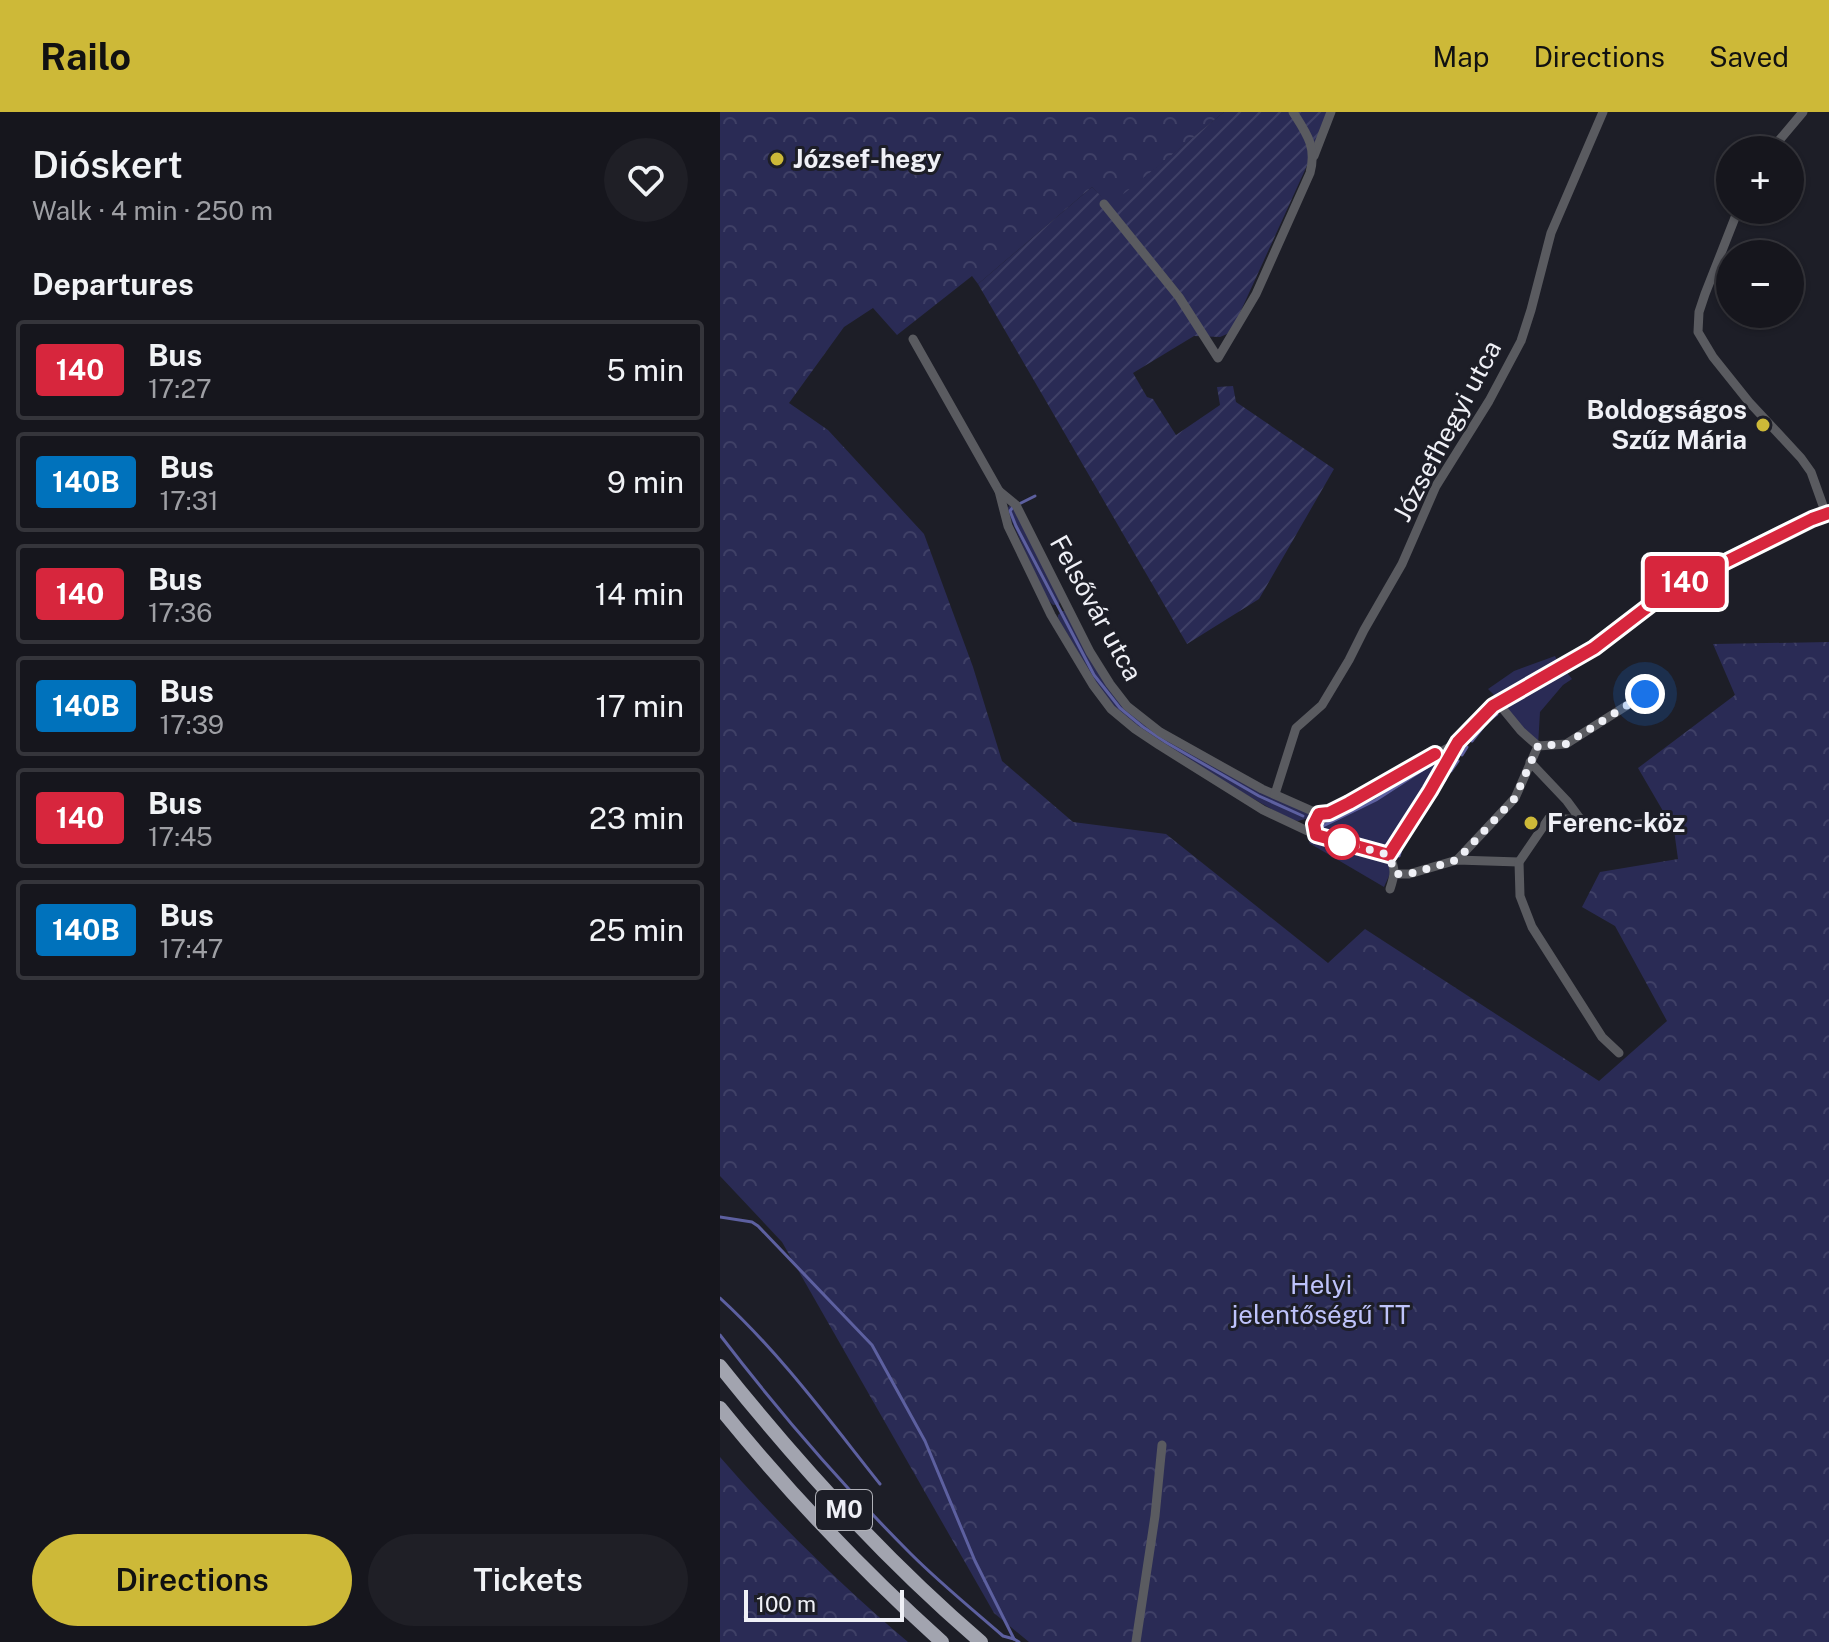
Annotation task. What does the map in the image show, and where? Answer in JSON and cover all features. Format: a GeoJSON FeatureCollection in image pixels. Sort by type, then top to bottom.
{"type":"FeatureCollection","features":[{"type":"Feature","properties":{"kind":"highway","name":"M0"},"geometry":{"type":"LineString","coordinates":[[720,1366],[830,1496],[908,1575],[981,1642]]}},
{"type":"Feature","properties":{"kind":"highway","name":"M0"},"geometry":{"type":"LineString","coordinates":[[720,1408],[819,1522],[942,1642]]}},
{"type":"Feature","properties":{"kind":"street"},"geometry":{"type":"LineString","coordinates":[[1293,112],[1314,156]]}},
{"type":"Feature","properties":{"kind":"street"},"geometry":{"type":"LineString","coordinates":[[1104,204],[1179,297],[1218,358],[1256,294],[1310,173],[1331,112]]}},
{"type":"Feature","properties":{"kind":"street","name":"Józsefhegyi utca"},"geometry":{"type":"LineString","coordinates":[[1275,794],[1296,728],[1322,705],[1349,660],[1402,564],[1436,486],[1489,401],[1521,341],[1551,233],[1603,112]]}},
{"type":"Feature","properties":{"kind":"street"},"geometry":{"type":"LineString","coordinates":[[1783,136],[1803,112]]}},
{"type":"Feature","properties":{"kind":"street"},"geometry":{"type":"LineString","coordinates":[[1312,830],[1319,814],[1329,813],[1349,803],[1458,742],[1498,703],[1594,648],[1671,589],[1828,513],[1811,472],[1801,458],[1738,388],[1698,332],[1699,312],[1732,224]]}},
{"type":"Feature","properties":{"kind":"street","name":"Felsővár utca"},"geometry":{"type":"LineString","coordinates":[[913,339],[999,491],[1008,526],[1051,615],[1111,709],[1135,729],[1263,810],[1389,855]]}},
{"type":"Feature","properties":{"kind":"street","name":"Felsővár utca"},"geometry":{"type":"LineString","coordinates":[[999,491],[1016,505],[1090,652],[1127,706],[1160,732],[1262,789],[1319,814]]}},
{"type":"Feature","properties":{"kind":"street"},"geometry":{"type":"LineString","coordinates":[[1498,703],[1538,746],[1566,744],[1645,694],[1659,690]]}},
{"type":"Feature","properties":{"kind":"street"},"geometry":{"type":"LineString","coordinates":[[1390,889],[1395,874],[1389,855],[1458,742]]}},
{"type":"Feature","properties":{"kind":"street"},"geometry":{"type":"LineString","coordinates":[[1457,860],[1515,798],[1538,746]]}},
{"type":"Feature","properties":{"kind":"street"},"geometry":{"type":"LineString","coordinates":[[1530,762],[1581,820],[1592,827],[1622,827],[1651,822]]}},
{"type":"Feature","properties":{"kind":"street"},"geometry":{"type":"LineString","coordinates":[[1581,820],[1549,818],[1519,862],[1520,896],[1532,927],[1602,1037],[1619,1053]]}},
{"type":"Feature","properties":{"kind":"street"},"geometry":{"type":"LineString","coordinates":[[1395,874],[1409,874],[1457,860],[1519,862]]}},
{"type":"Feature","properties":{"kind":"street"},"geometry":{"type":"LineString","coordinates":[[1136,1642],[1162,1445]]}},
{"type":"Feature","properties":{"kind":"green space","name":"Helyi jelentőségű TT"},"geometry":{"type":"Polygon","coordinates":[[[720,112],[1224,112],[1110,206],[1092,187],[978,284],[972,276],[897,335],[873,308],[844,327],[789,403],[828,430],[924,534],[973,667],[1002,761],[1073,822],[1166,834],[1328,963],[1365,929],[1599,1081],[1667,1021],[1615,926],[1582,907],[1600,872],[1678,859],[1674,830],[1638,768],[1735,695],[1713,644],[1829,642],[1829,1642],[1029,1642],[994,1613],[782,1242],[720,1176],[720,112]]]}},
{"type":"Feature","properties":{"kind":"green space"},"geometry":{"type":"Polygon","coordinates":[[[1224,112],[1327,112],[1310,159],[1234,326],[1220,337],[1194,336],[1133,373],[1176,435],[1220,405],[1217,387],[1233,386],[1236,402],[1334,469],[1259,599],[1187,644],[978,284],[1092,187],[1110,205],[1224,112]]]}},
{"type":"Feature","properties":{"kind":"green space"},"geometry":{"type":"Polygon","coordinates":[[[1010,505],[1059,604],[1053,605],[1046,598],[1009,515],[1007,509],[1010,505]]]}},
{"type":"Feature","properties":{"kind":"green space"},"geometry":{"type":"Polygon","coordinates":[[[1065,611],[1131,713],[1308,812],[1309,818],[1292,820],[1266,806],[1127,720],[1104,696],[1058,618],[1065,611]]]}},
{"type":"Feature","properties":{"kind":"green space"},"geometry":{"type":"Polygon","coordinates":[[[1555,656],[1558,662],[1496,697],[1488,689],[1514,671],[1555,656]]]}},
{"type":"Feature","properties":{"kind":"green space"},"geometry":{"type":"Polygon","coordinates":[[[1565,670],[1572,679],[1540,712],[1538,746],[1508,711],[1506,703],[1565,670]]]}},
{"type":"Feature","properties":{"kind":"green space"},"geometry":{"type":"Polygon","coordinates":[[[1448,752],[1397,838],[1384,848],[1354,838],[1323,833],[1320,829],[1320,823],[1448,752]]]}},
{"type":"Feature","properties":{"kind":"green space"},"geometry":{"type":"Polygon","coordinates":[[[1312,839],[1323,844],[1348,845],[1383,858],[1391,869],[1384,887],[1309,843],[1312,839]]]}},
{"type":"Feature","properties":{"kind":"green space"},"geometry":{"type":"Polygon","coordinates":[[[720,1457],[810,1553],[908,1642],[720,1642],[720,1457]]]}},
{"type":"Feature","properties":{"kind":"waterway"},"geometry":{"type":"LineString","coordinates":[[1019,504],[1035,496]]}},
{"type":"Feature","properties":{"kind":"waterway"},"geometry":{"type":"LineString","coordinates":[[1013,507],[1010,511],[1016,526],[1094,675],[1120,708],[1167,743],[1259,796],[1303,816]]}},
{"type":"Feature","properties":{"kind":"waterway"},"geometry":{"type":"LineString","coordinates":[[1506,705],[1535,688]]}},
{"type":"Feature","properties":{"kind":"waterway"},"geometry":{"type":"LineString","coordinates":[[1488,721],[1497,714]]}},
{"type":"Feature","properties":{"kind":"waterway"},"geometry":{"type":"LineString","coordinates":[[1472,741],[1483,727]]}},
{"type":"Feature","properties":{"kind":"waterway"},"geometry":{"type":"LineString","coordinates":[[1462,755],[1467,747]]}},
{"type":"Feature","properties":{"kind":"waterway"},"geometry":{"type":"LineString","coordinates":[[1451,771],[1458,761]]}},
{"type":"Feature","properties":{"kind":"waterway"},"geometry":{"type":"LineString","coordinates":[[1323,826],[1376,800],[1427,767]]}},
{"type":"Feature","properties":{"kind":"waterway"},"geometry":{"type":"LineString","coordinates":[[1439,787],[1445,780]]}},
{"type":"Feature","properties":{"kind":"waterway"},"geometry":{"type":"LineString","coordinates":[[1425,808],[1435,793]]}},
{"type":"Feature","properties":{"kind":"waterway"},"geometry":{"type":"LineString","coordinates":[[1415,823],[1421,814]]}},
{"type":"Feature","properties":{"kind":"waterway"},"geometry":{"type":"LineString","coordinates":[[1399,856],[1410,831]]}},
{"type":"Feature","properties":{"kind":"waterway"},"geometry":{"type":"LineString","coordinates":[[720,1217],[752,1222],[758,1226],[872,1345],[925,1441],[975,1561],[1014,1639]]}},
{"type":"Feature","properties":{"kind":"waterway"},"geometry":{"type":"LineString","coordinates":[[720,1298],[784,1364],[880,1484]]}},
{"type":"Feature","properties":{"kind":"waterway"},"geometry":{"type":"LineString","coordinates":[[720,1335],[812,1448],[885,1528],[1003,1636],[1019,1642]]}},
{"type":"Feature","properties":{"kind":"bus line","name":"140"},"geometry":{"type":"LineString","coordinates":[[1435,754],[1349,803],[1329,813],[1319,814],[1314,824],[1316,835],[1389,855],[1458,742],[1493,706],[1594,648],[1671,589],[1829,513]]}},
{"type":"Feature","properties":{"kind":"place","name":"József-hegy"},"geometry":{"type":"Point","coordinates":[777,159]}},
{"type":"Feature","properties":{"kind":"place","name":"Boldogságos Szűz Mária"},"geometry":{"type":"Point","coordinates":[1763,425]}},
{"type":"Feature","properties":{"kind":"place","name":"Ferenc-köz"},"geometry":{"type":"Point","coordinates":[1531,823]}},
{"type":"Feature","properties":{"kind":"route"},"geometry":{"type":"LineString","coordinates":[[1342,842],[1389,855],[1395,874],[1409,874],[1457,860],[1515,798],[1538,746],[1566,744],[1645,694]]}}]}
